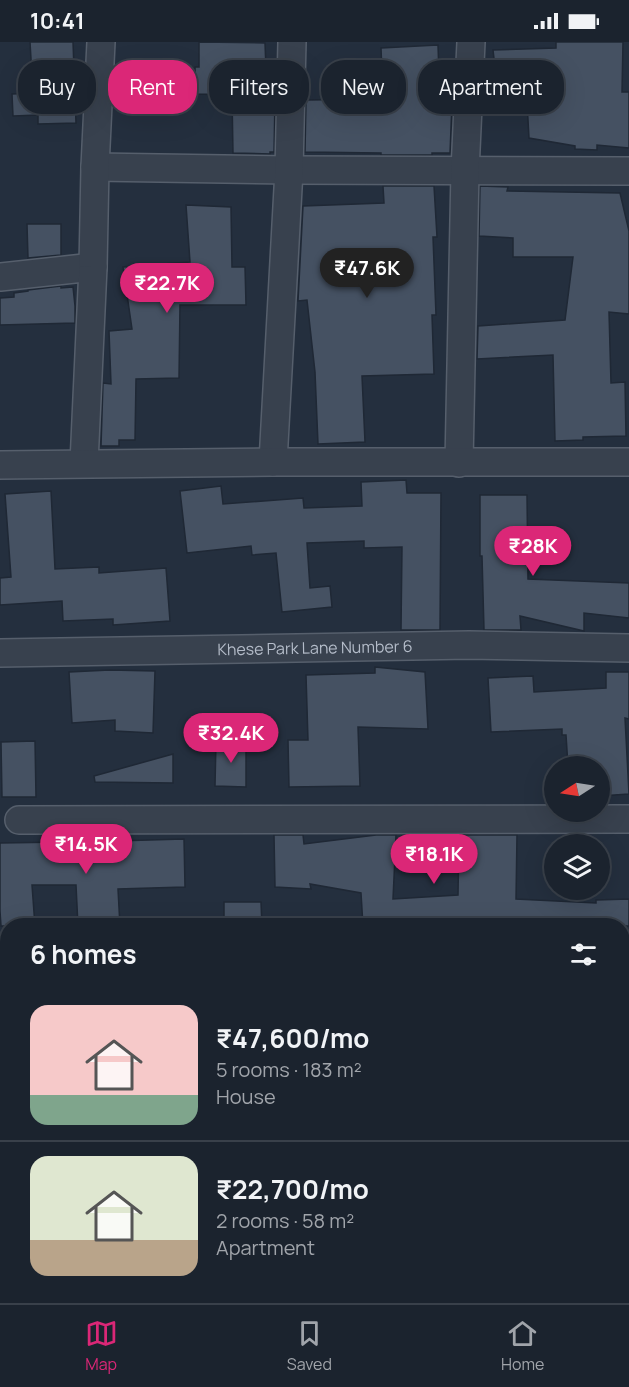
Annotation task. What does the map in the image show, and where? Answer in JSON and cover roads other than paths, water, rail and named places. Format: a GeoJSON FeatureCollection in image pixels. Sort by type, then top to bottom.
{"type":"FeatureCollection","features":[{"type":"Feature","properties":{"kind":"street"},"geometry":{"type":"LineString","coordinates":[[84,463],[93,267],[94,167],[101,42]]}},
{"type":"Feature","properties":{"kind":"street"},"geometry":{"type":"LineString","coordinates":[[273,462],[289,170],[292,42]]}},
{"type":"Feature","properties":{"kind":"street"},"geometry":{"type":"LineString","coordinates":[[459,463],[465,171],[471,42]]}},
{"type":"Feature","properties":{"kind":"street"},"geometry":{"type":"LineString","coordinates":[[94,167],[629,171]]}},
{"type":"Feature","properties":{"kind":"street"},"geometry":{"type":"LineString","coordinates":[[0,277],[93,267]]}},
{"type":"Feature","properties":{"kind":"street"},"geometry":{"type":"LineString","coordinates":[[0,465],[629,462]]}},
{"type":"Feature","properties":{"kind":"street","name":"Khese Park Lane Number 6"},"geometry":{"type":"LineString","coordinates":[[0,653],[469,645],[629,648]]}},
{"type":"Feature","properties":{"kind":"street"},"geometry":{"type":"LineString","coordinates":[[19,819],[629,819]]}}]}
